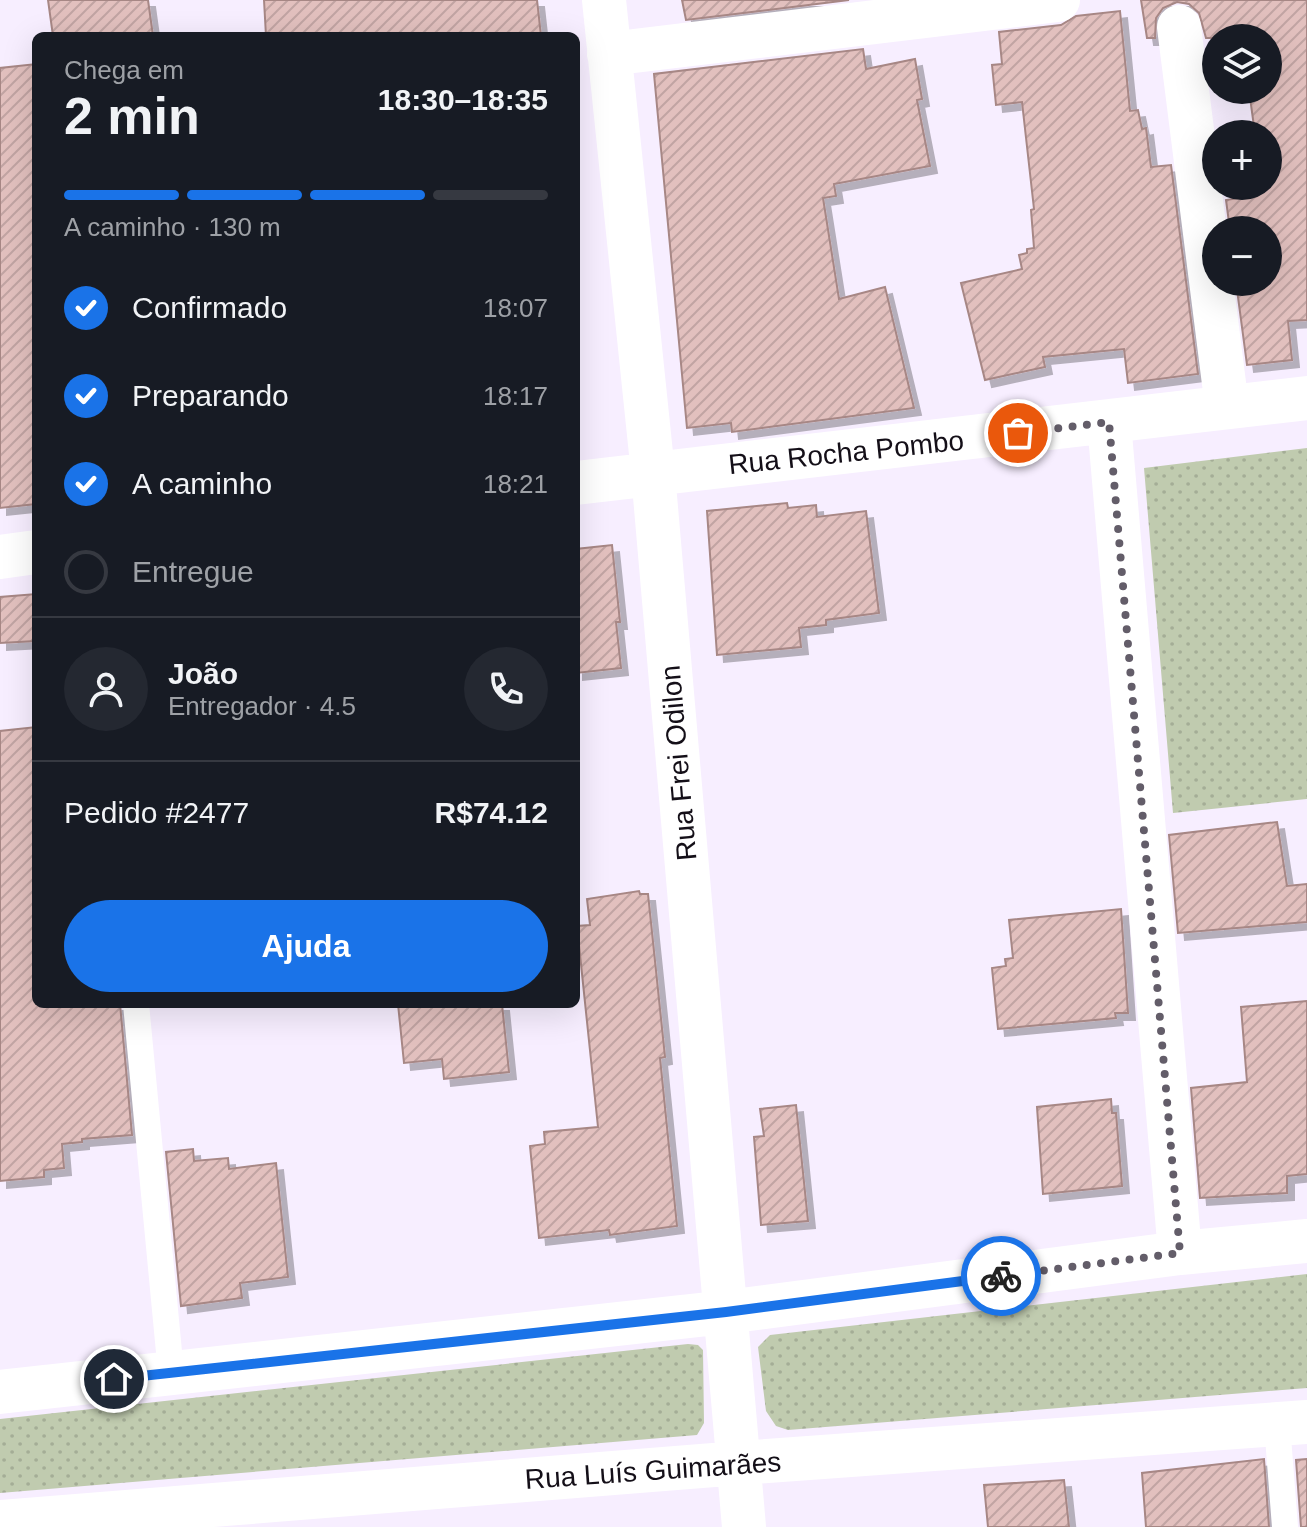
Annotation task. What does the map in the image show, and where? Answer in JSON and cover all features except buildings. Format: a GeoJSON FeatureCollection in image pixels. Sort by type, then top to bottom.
{"type":"FeatureCollection","features":[{"type":"Feature","properties":{"kind":"street","name":"Rua Frei Odilon"},"geometry":{"type":"LineString","coordinates":[[604,0],[653,473],[744,1527]]}},
{"type":"Feature","properties":{"kind":"street"},"geometry":{"type":"LineString","coordinates":[[609,54],[1058,0]]}},
{"type":"Feature","properties":{"kind":"street"},"geometry":{"type":"LineString","coordinates":[[1179,27],[1227,407]]}},
{"type":"Feature","properties":{"kind":"street","name":"Rua Rocha Pombo"},"geometry":{"type":"LineString","coordinates":[[580,482],[1307,398]]}},
{"type":"Feature","properties":{"kind":"street"},"geometry":{"type":"LineString","coordinates":[[1109,422],[1180,1253]]}},
{"type":"Feature","properties":{"kind":"street"},"geometry":{"type":"LineString","coordinates":[[0,557],[32,553]]}},
{"type":"Feature","properties":{"kind":"street"},"geometry":{"type":"LineString","coordinates":[[0,1392],[726,1312],[1180,1253],[1307,1241]]}},
{"type":"Feature","properties":{"kind":"street","name":"Rua Luís Guimarães"},"geometry":{"type":"LineString","coordinates":[[0,1522],[1292,1423]]}},
{"type":"Feature","properties":{"kind":"lane"},"geometry":{"type":"LineString","coordinates":[[136,1008],[171,1373]]}},
{"type":"Feature","properties":{"kind":"lane"},"geometry":{"type":"LineString","coordinates":[[1285,1527],[1292,1423]]}},
{"type":"Feature","properties":{"kind":"green space"},"geometry":{"type":"Polygon","coordinates":[[[1307,448],[1307,799],[1173,813],[1144,468],[1307,448]]]}},
{"type":"Feature","properties":{"kind":"green space"},"geometry":{"type":"Polygon","coordinates":[[[1307,1274],[1307,1388],[788,1430],[776,1426],[766,1411],[758,1347],[770,1335],[1307,1274]]]}},
{"type":"Feature","properties":{"kind":"green space"},"geometry":{"type":"Polygon","coordinates":[[[698,1345],[703,1350],[704,1423],[697,1435],[0,1493],[0,1419],[698,1345]]]}},
{"type":"Feature","properties":{"kind":"way so far"},"geometry":{"type":"LineString","coordinates":[[1001,1276],[1180,1253],[1109,422],[1018,433]]}},
{"type":"Feature","properties":{"kind":"route"},"geometry":{"type":"LineString","coordinates":[[114,1379],[726,1312],[1001,1276]]}}]}
